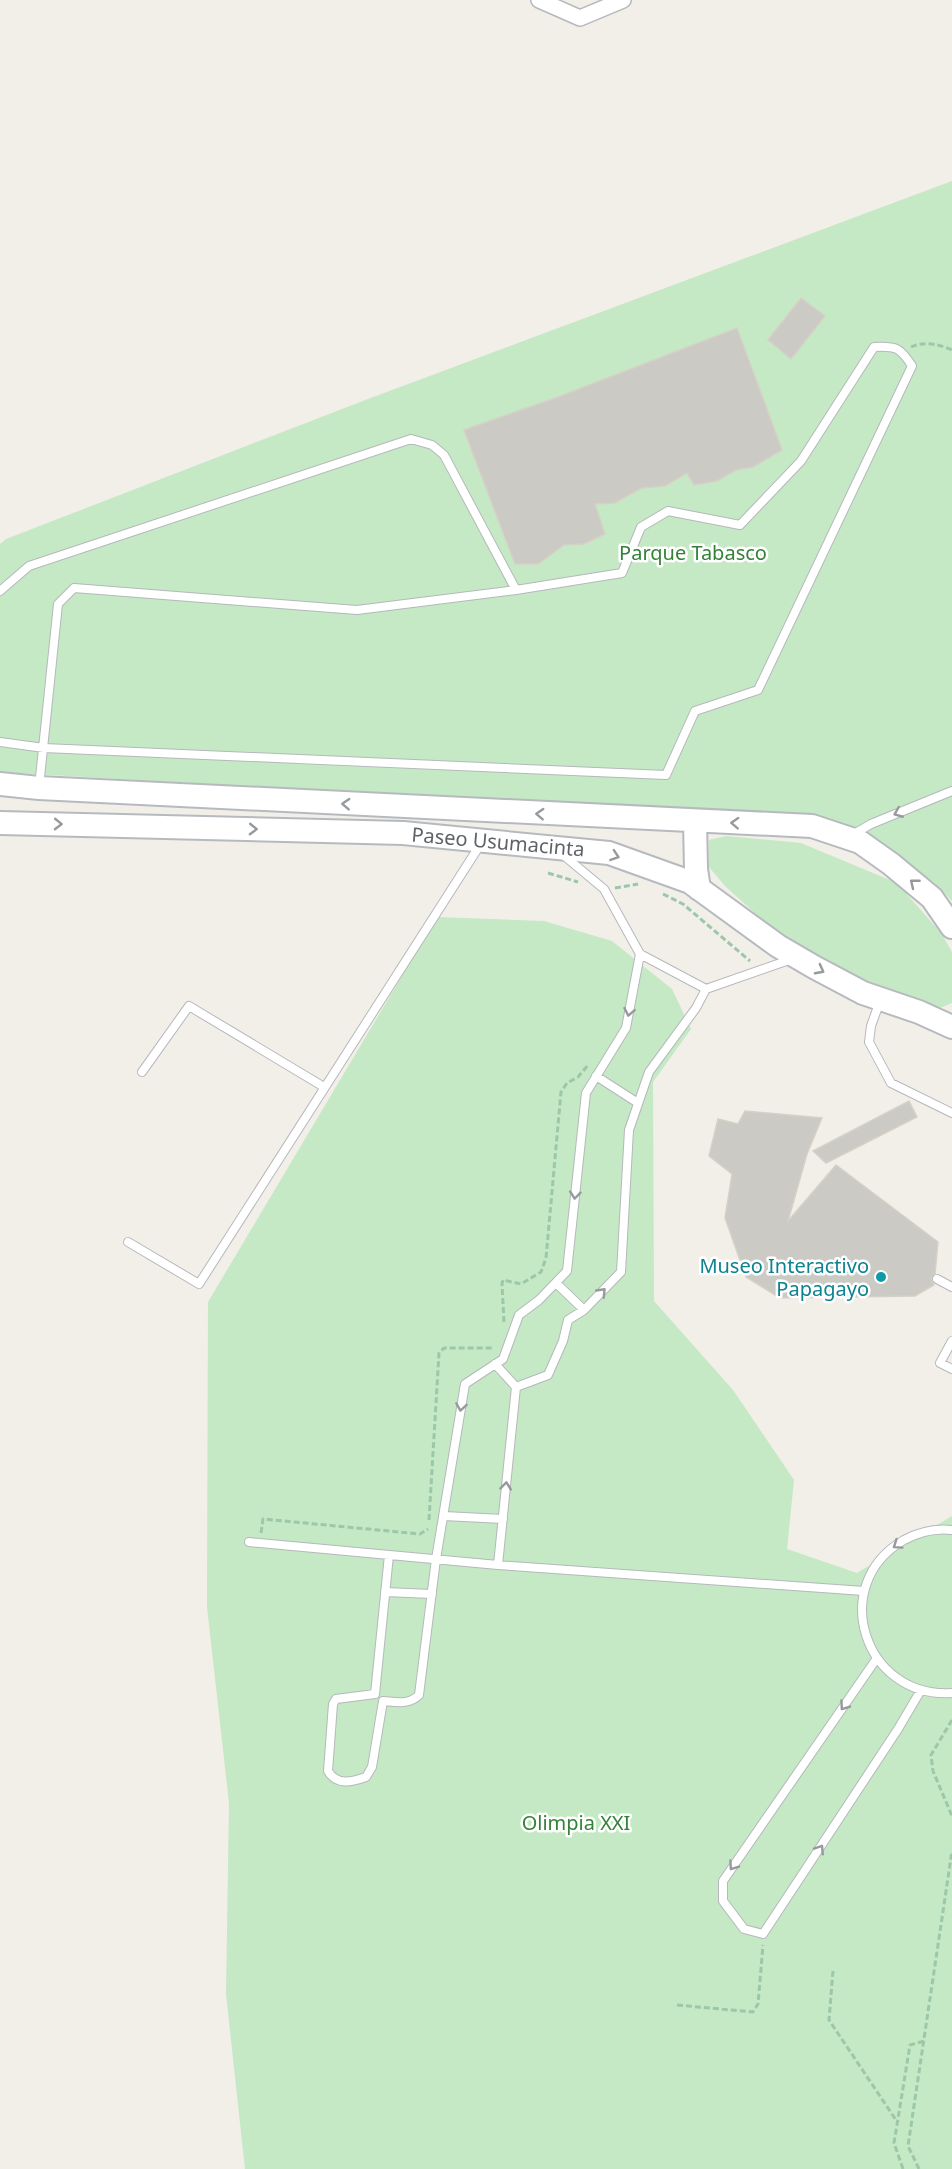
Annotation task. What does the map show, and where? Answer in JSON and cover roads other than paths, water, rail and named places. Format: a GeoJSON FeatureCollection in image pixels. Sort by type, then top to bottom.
{"type":"FeatureCollection","features":[{"type":"Feature","properties":{"kind":"main road","name":"Paseo Usumacinta"},"geometry":{"type":"LineString","coordinates":[[0,784],[39,789],[812,826],[860,842],[891,864],[932,898],[952,927]]}},
{"type":"Feature","properties":{"kind":"main road"},"geometry":{"type":"LineString","coordinates":[[695,821],[696,869],[699,889]]}},
{"type":"Feature","properties":{"kind":"main road","name":"Paseo Usumacinta"},"geometry":{"type":"LineString","coordinates":[[0,823],[403,833],[609,853],[690,882],[778,946],[863,993],[952,1026]]}},
{"type":"Feature","properties":{"kind":"street"},"geometry":{"type":"LineString","coordinates":[[539,0],[580,18],[623,0]]}},
{"type":"Feature","properties":{"kind":"lane"},"geometry":{"type":"LineString","coordinates":[[0,742],[44,748],[666,775],[695,711],[758,690],[912,366],[903,352],[893,346],[874,347],[801,461],[740,525],[668,511],[641,527],[622,573],[516,590],[357,610],[74,588],[58,604],[44,748],[39,789]]}},
{"type":"Feature","properties":{"kind":"lane"},"geometry":{"type":"LineString","coordinates":[[0,591],[29,566],[411,439],[432,445],[444,455],[516,590]]}},
{"type":"Feature","properties":{"kind":"lane"},"geometry":{"type":"LineString","coordinates":[[846,838],[871,824],[952,791]]}},
{"type":"Feature","properties":{"kind":"lane"},"geometry":{"type":"LineString","coordinates":[[128,1242],[199,1284],[483,841]]}},
{"type":"Feature","properties":{"kind":"lane"},"geometry":{"type":"LineString","coordinates":[[554,848],[604,889],[640,954],[706,989]]}},
{"type":"Feature","properties":{"kind":"lane"},"geometry":{"type":"LineString","coordinates":[[383,1701],[372,1767],[366,1777],[347,1783],[332,1777],[328,1771],[333,1704],[336,1699],[375,1694],[383,1701],[407,1703],[415,1700],[419,1695],[436,1560],[465,1384],[504,1359],[519,1315],[539,1300],[567,1271],[586,1094],[626,1028],[640,954]]}},
{"type":"Feature","properties":{"kind":"lane"},"geometry":{"type":"LineString","coordinates":[[516,1387],[548,1375],[563,1341],[568,1320],[584,1310],[621,1272],[629,1130],[649,1072],[696,1008],[706,989],[797,957]]}},
{"type":"Feature","properties":{"kind":"lane"},"geometry":{"type":"LineString","coordinates":[[880,999],[871,1026],[869,1042],[891,1083],[952,1113]]}},
{"type":"Feature","properties":{"kind":"lane"},"geometry":{"type":"LineString","coordinates":[[142,1072],[189,1006],[324,1087]]}},
{"type":"Feature","properties":{"kind":"lane"},"geometry":{"type":"LineString","coordinates":[[596,1076],[638,1103]]}},
{"type":"Feature","properties":{"kind":"lane"},"geometry":{"type":"LineString","coordinates":[[937,1279],[952,1287]]}},
{"type":"Feature","properties":{"kind":"lane"},"geometry":{"type":"LineString","coordinates":[[556,1283],[584,1310]]}},
{"type":"Feature","properties":{"kind":"lane"},"geometry":{"type":"LineString","coordinates":[[952,1341],[940,1363],[952,1370]]}},
{"type":"Feature","properties":{"kind":"lane"},"geometry":{"type":"LineString","coordinates":[[495,1364],[516,1387],[498,1565]]}},
{"type":"Feature","properties":{"kind":"lane"},"geometry":{"type":"LineString","coordinates":[[444,1516],[503,1519]]}},
{"type":"Feature","properties":{"kind":"lane"},"geometry":{"type":"LineString","coordinates":[[952,1530],[941,1529],[915,1534],[892,1547],[874,1567],[864,1591],[862,1620],[869,1647],[886,1670],[909,1687],[937,1694],[952,1693]]}},
{"type":"Feature","properties":{"kind":"lane"},"geometry":{"type":"LineString","coordinates":[[249,1542],[498,1565],[864,1591]]}},
{"type":"Feature","properties":{"kind":"lane"},"geometry":{"type":"LineString","coordinates":[[375,1694],[389,1555]]}},
{"type":"Feature","properties":{"kind":"lane"},"geometry":{"type":"LineString","coordinates":[[386,1592],[432,1594]]}},
{"type":"Feature","properties":{"kind":"lane"},"geometry":{"type":"LineString","coordinates":[[877,1658],[723,1881],[723,1901],[744,1929],[763,1934],[898,1729],[921,1689]]}},
{"type":"Feature","properties":{"kind":"place","name":"Museo Interactivo Papagayo"},"geometry":{"type":"Point","coordinates":[881,1277]}},
{"type":"Feature","properties":{"kind":"park label","name":"Parque Tabasco"},"geometry":{"type":"Point","coordinates":[693,553]}},
{"type":"Feature","properties":{"kind":"park label","name":"Olimpia XXI"},"geometry":{"type":"Point","coordinates":[576,1823]}}]}
